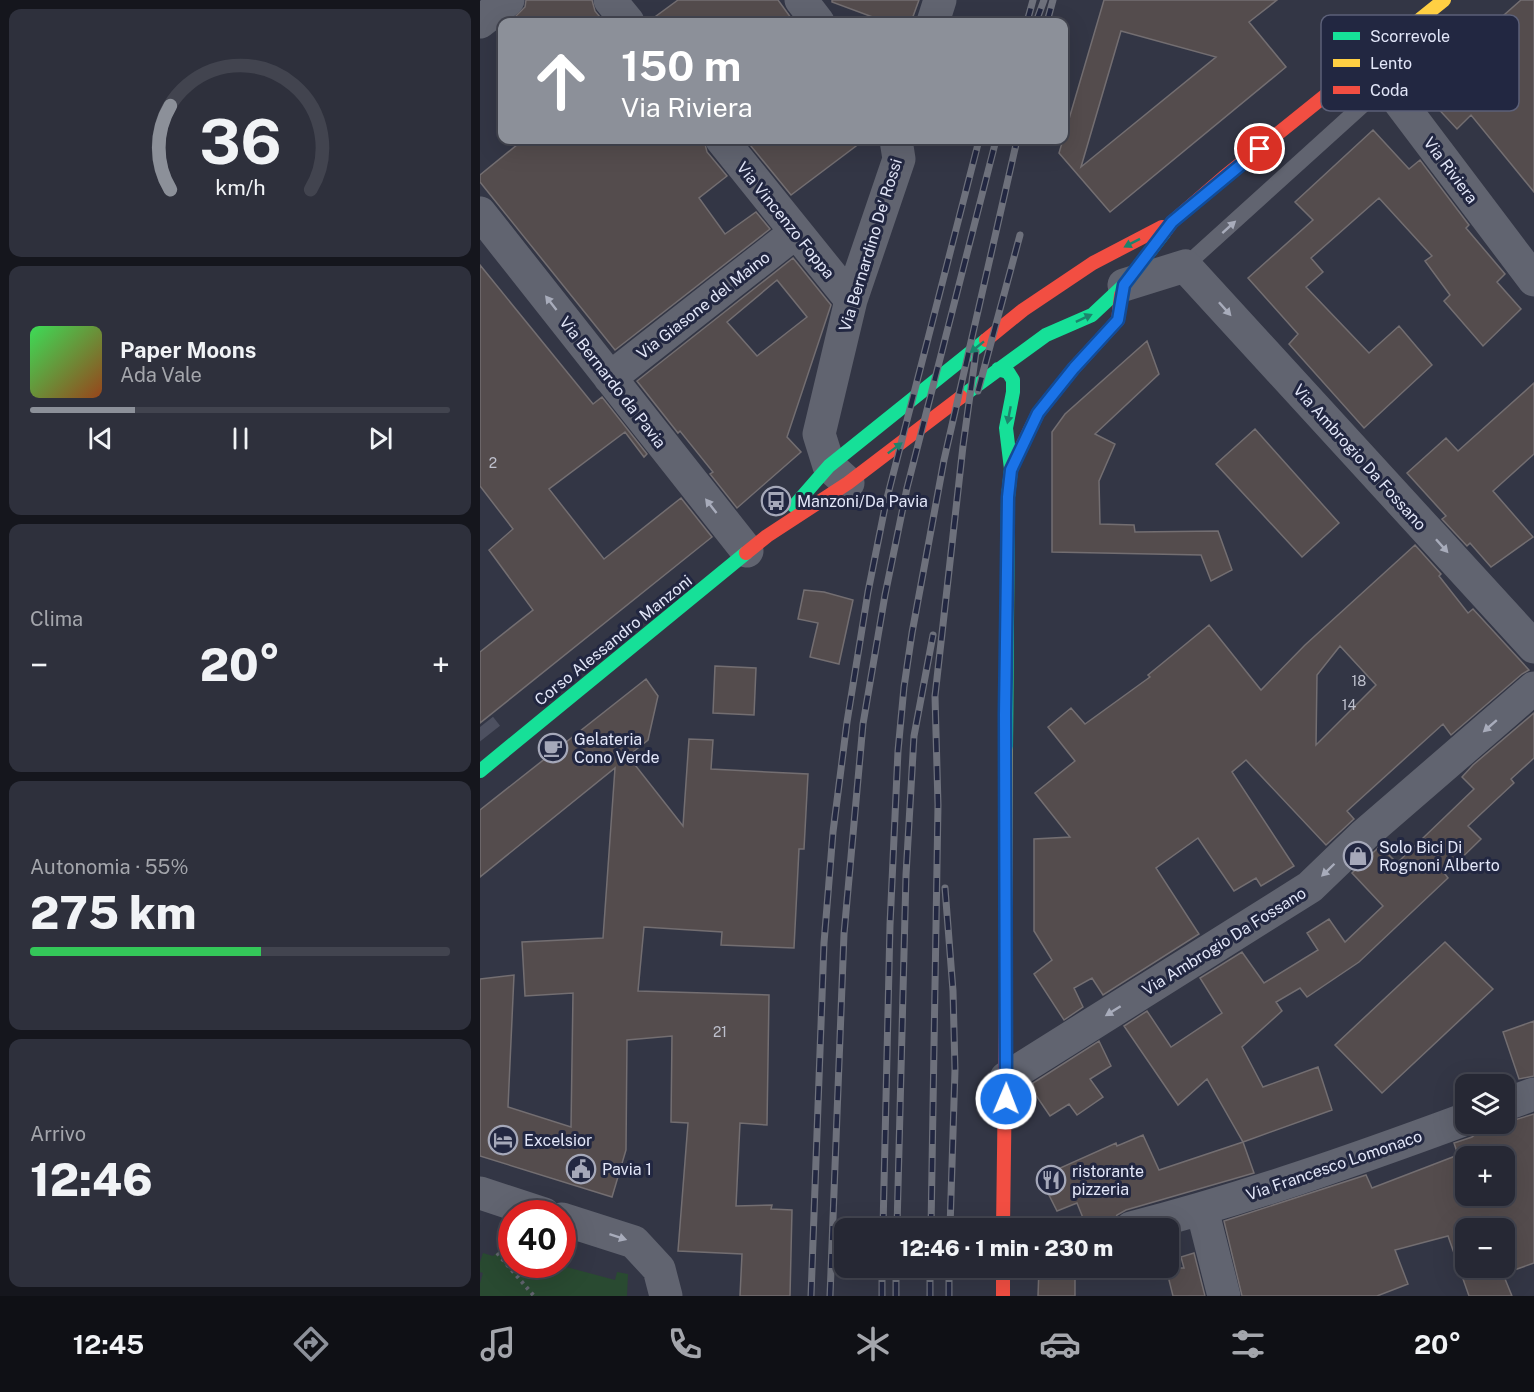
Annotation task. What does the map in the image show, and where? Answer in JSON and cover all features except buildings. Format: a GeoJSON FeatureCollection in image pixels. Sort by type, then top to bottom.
{"type":"FeatureCollection","features":[{"type":"Feature","properties":{"kind":"street"},"geometry":{"type":"LineString","coordinates":[[480,22],[508,0]]}},
{"type":"Feature","properties":{"kind":"street"},"geometry":{"type":"LineString","coordinates":[[610,0],[625,18]]}},
{"type":"Feature","properties":{"kind":"street"},"geometry":{"type":"LineString","coordinates":[[801,0],[815,18]]}},
{"type":"Feature","properties":{"kind":"street"},"geometry":{"type":"LineString","coordinates":[[934,18],[940,0]]}},
{"type":"Feature","properties":{"kind":"street"},"geometry":{"type":"LineString","coordinates":[[1430,15],[1444,0]]}},
{"type":"Feature","properties":{"kind":"street"},"geometry":{"type":"LineString","coordinates":[[1068,300],[1079,273],[1093,263],[1172,222],[1325,111]]}},
{"type":"Feature","properties":{"kind":"street","name":"Via Riviera"},"geometry":{"type":"LineString","coordinates":[[1404,111],[1534,280]]}},
{"type":"Feature","properties":{"kind":"street","name":"Via Vincenzo Foppa"},"geometry":{"type":"LineString","coordinates":[[725,144],[850,300]]}},
{"type":"Feature","properties":{"kind":"street","name":"Via Bernardino De' Rossi"},"geometry":{"type":"LineString","coordinates":[[839,474],[819,434],[850,300],[899,159],[897,144]]}},
{"type":"Feature","properties":{"kind":"street","name":"Via Bernardo da Pavia"},"geometry":{"type":"LineString","coordinates":[[480,213],[610,378],[757,543]]}},
{"type":"Feature","properties":{"kind":"street"},"geometry":{"type":"LineString","coordinates":[[998,369],[1046,335],[1092,315],[1118,277],[1172,222]]}},
{"type":"Feature","properties":{"kind":"street","name":"Via Giasone del Maino"},"geometry":{"type":"LineString","coordinates":[[610,378],[796,232]]}},
{"type":"Feature","properties":{"kind":"street"},"geometry":{"type":"LineString","coordinates":[[1093,263],[1118,277],[1185,266]]}},
{"type":"Feature","properties":{"kind":"street","name":"Via Ambrogio Da Fossano"},"geometry":{"type":"LineString","coordinates":[[1185,266],[1534,647]]}},
{"type":"Feature","properties":{"kind":"street","name":"Corso Alessandro Manzoni"},"geometry":{"type":"LineString","coordinates":[[757,543],[839,474],[1023,310],[1079,273]]}},
{"type":"Feature","properties":{"kind":"street"},"geometry":{"type":"LineString","coordinates":[[1011,470],[1038,413],[1074,368],[1118,320],[1118,277]]}},
{"type":"Feature","properties":{"kind":"street"},"geometry":{"type":"LineString","coordinates":[[1003,1218],[1006,1078],[1005,714],[1008,497],[1011,470],[1006,428],[1014,392],[1057,318]]}},
{"type":"Feature","properties":{"kind":"street"},"geometry":{"type":"LineString","coordinates":[[998,369],[1008,372],[1013,380],[1014,392]]}},
{"type":"Feature","properties":{"kind":"street","name":"Corso Alessandro Manzoni"},"geometry":{"type":"LineString","coordinates":[[480,771],[839,474],[998,369]]}},
{"type":"Feature","properties":{"kind":"street","name":"Via Ambrogio Da Fossano"},"geometry":{"type":"LineString","coordinates":[[1006,1078],[1310,887],[1364,836],[1534,688]]}},
{"type":"Feature","properties":{"kind":"street"},"geometry":{"type":"LineString","coordinates":[[1515,1101],[1534,1094]]}},
{"type":"Feature","properties":{"kind":"street","name":"Via Francesco Lomonaco"},"geometry":{"type":"LineString","coordinates":[[1168,1218],[1378,1152],[1455,1123]]}},
{"type":"Feature","properties":{"kind":"street"},"geometry":{"type":"LineString","coordinates":[[480,1193],[501,1200]]}},
{"type":"Feature","properties":{"kind":"street"},"geometry":{"type":"LineString","coordinates":[[1202,1209],[1224,1296]]}},
{"type":"Feature","properties":{"kind":"street"},"geometry":{"type":"LineString","coordinates":[[576,1223],[634,1242],[659,1269],[666,1296]]}},
{"type":"Feature","properties":{"kind":"street"},"geometry":{"type":"LineString","coordinates":[[1003,1278],[1003,1296]]}},
{"type":"Feature","properties":{"kind":"lane"},"geometry":{"type":"LineString","coordinates":[[1185,266],[1339,111]]}},
{"type":"Feature","properties":{"kind":"path"},"geometry":{"type":"LineString","coordinates":[[497,1252],[534,1296]]}},
{"type":"Feature","properties":{"kind":"green space"},"geometry":{"type":"Polygon","coordinates":[[[498,1252],[498,1278],[576,1278],[576,1270],[615,1280],[617,1272],[628,1274],[627,1296],[480,1296],[483,1273],[480,1272],[480,1262],[483,1253],[493,1256],[498,1252]]]}},
{"type":"Feature","properties":{"kind":"tunnel"},"geometry":{"type":"LineString","coordinates":[[480,727],[487,736]]}},
{"type":"Feature","properties":{"kind":"railway"},"geometry":{"type":"LineString","coordinates":[[1028,18],[1033,0]]}},
{"type":"Feature","properties":{"kind":"railway"},"geometry":{"type":"LineString","coordinates":[[1037,18],[1044,0]]}},
{"type":"Feature","properties":{"kind":"railway"},"geometry":{"type":"LineString","coordinates":[[1048,18],[1053,0]]}},
{"type":"Feature","properties":{"kind":"railway"},"geometry":{"type":"LineString","coordinates":[[811,1296],[824,943],[833,832],[847,722],[868,592],[886,502],[978,144]]}},
{"type":"Feature","properties":{"kind":"railway"},"geometry":{"type":"LineString","coordinates":[[830,1296],[844,934],[863,724],[885,595],[907,488],[995,144]]}},
{"type":"Feature","properties":{"kind":"railway"},"geometry":{"type":"LineString","coordinates":[[883,1218],[890,925],[898,751],[904,687],[944,460],[1016,144]]}},
{"type":"Feature","properties":{"kind":"railway"},"geometry":{"type":"LineString","coordinates":[[978,391],[1020,235]]}},
{"type":"Feature","properties":{"kind":"railway"},"geometry":{"type":"LineString","coordinates":[[931,1218],[938,805],[935,696],[976,352]]}},
{"type":"Feature","properties":{"kind":"railway"},"geometry":{"type":"LineString","coordinates":[[897,1218],[906,875],[914,736],[933,635]]}},
{"type":"Feature","properties":{"kind":"railway"},"geometry":{"type":"LineString","coordinates":[[945,888],[953,991],[955,1070],[950,1218]]}},
{"type":"Feature","properties":{"kind":"railway"},"geometry":{"type":"LineString","coordinates":[[882,1278],[882,1296]]}},
{"type":"Feature","properties":{"kind":"railway"},"geometry":{"type":"LineString","coordinates":[[896,1278],[896,1296]]}},
{"type":"Feature","properties":{"kind":"railway"},"geometry":{"type":"LineString","coordinates":[[930,1278],[930,1296]]}},
{"type":"Feature","properties":{"kind":"railway"},"geometry":{"type":"LineString","coordinates":[[949,1278],[949,1296]]}},
{"type":"Feature","properties":{"kind":"traffic: fast"},"geometry":{"type":"LineString","coordinates":[[961,397],[1046,335],[1092,315],[1124,285],[1164,233]]}},
{"type":"Feature","properties":{"kind":"traffic: fast"},"geometry":{"type":"LineString","coordinates":[[794,506],[829,466],[986,340]]}},
{"type":"Feature","properties":{"kind":"traffic: fast"},"geometry":{"type":"LineString","coordinates":[[998,369],[1008,372],[1013,380],[1006,428],[1011,469],[1008,497],[1006,750]]}},
{"type":"Feature","properties":{"kind":"traffic: fast"},"geometry":{"type":"LineString","coordinates":[[480,771],[746,553]]}},
{"type":"Feature","properties":{"kind":"traffic: slow"},"geometry":{"type":"LineString","coordinates":[[1425,15],[1444,0]]}},
{"type":"Feature","properties":{"kind":"traffic: slow"},"geometry":{"type":"LineString","coordinates":[[1006,750],[1006,1002]]}},
{"type":"Feature","properties":{"kind":"traffic: jam"},"geometry":{"type":"LineString","coordinates":[[1164,233],[1172,222],[1224,177],[1321,99]]}},
{"type":"Feature","properties":{"kind":"traffic: jam"},"geometry":{"type":"LineString","coordinates":[[986,340],[1023,310],[1093,263],[1162,227]]}},
{"type":"Feature","properties":{"kind":"traffic: jam"},"geometry":{"type":"LineString","coordinates":[[1011,469],[1038,413],[1074,368],[1118,320],[1121,295]]}},
{"type":"Feature","properties":{"kind":"traffic: jam"},"geometry":{"type":"LineString","coordinates":[[746,553],[767,536],[848,483],[961,397]]}},
{"type":"Feature","properties":{"kind":"traffic: jam"},"geometry":{"type":"LineString","coordinates":[[1003,1218],[1006,1002]]}},
{"type":"Feature","properties":{"kind":"traffic: jam"},"geometry":{"type":"LineString","coordinates":[[1003,1278],[1003,1296]]}},
{"type":"Feature","properties":{"kind":"place","name":"Manzoni/Da Pavia"},"geometry":{"type":"Point","coordinates":[776,501]}},
{"type":"Feature","properties":{"kind":"place","name":"Gelateria Cono Verde"},"geometry":{"type":"Point","coordinates":[553,748]}},
{"type":"Feature","properties":{"kind":"place","name":"Solo Bici Di Rognoni Alberto"},"geometry":{"type":"Point","coordinates":[1358,856]}},
{"type":"Feature","properties":{"kind":"place","name":"Excelsior"},"geometry":{"type":"Point","coordinates":[503,1140]}},
{"type":"Feature","properties":{"kind":"place","name":"Pavia 1"},"geometry":{"type":"Point","coordinates":[581,1169]}},
{"type":"Feature","properties":{"kind":"place","name":"ristorante pizzeria"},"geometry":{"type":"Point","coordinates":[1051,1180]}},
{"type":"Feature","properties":{"kind":"route"},"geometry":{"type":"LineString","coordinates":[[1006,1099],[1005,714],[1008,497],[1011,470],[1038,413],[1074,368],[1118,320],[1124,285],[1172,222],[1260,149]]}}]}
